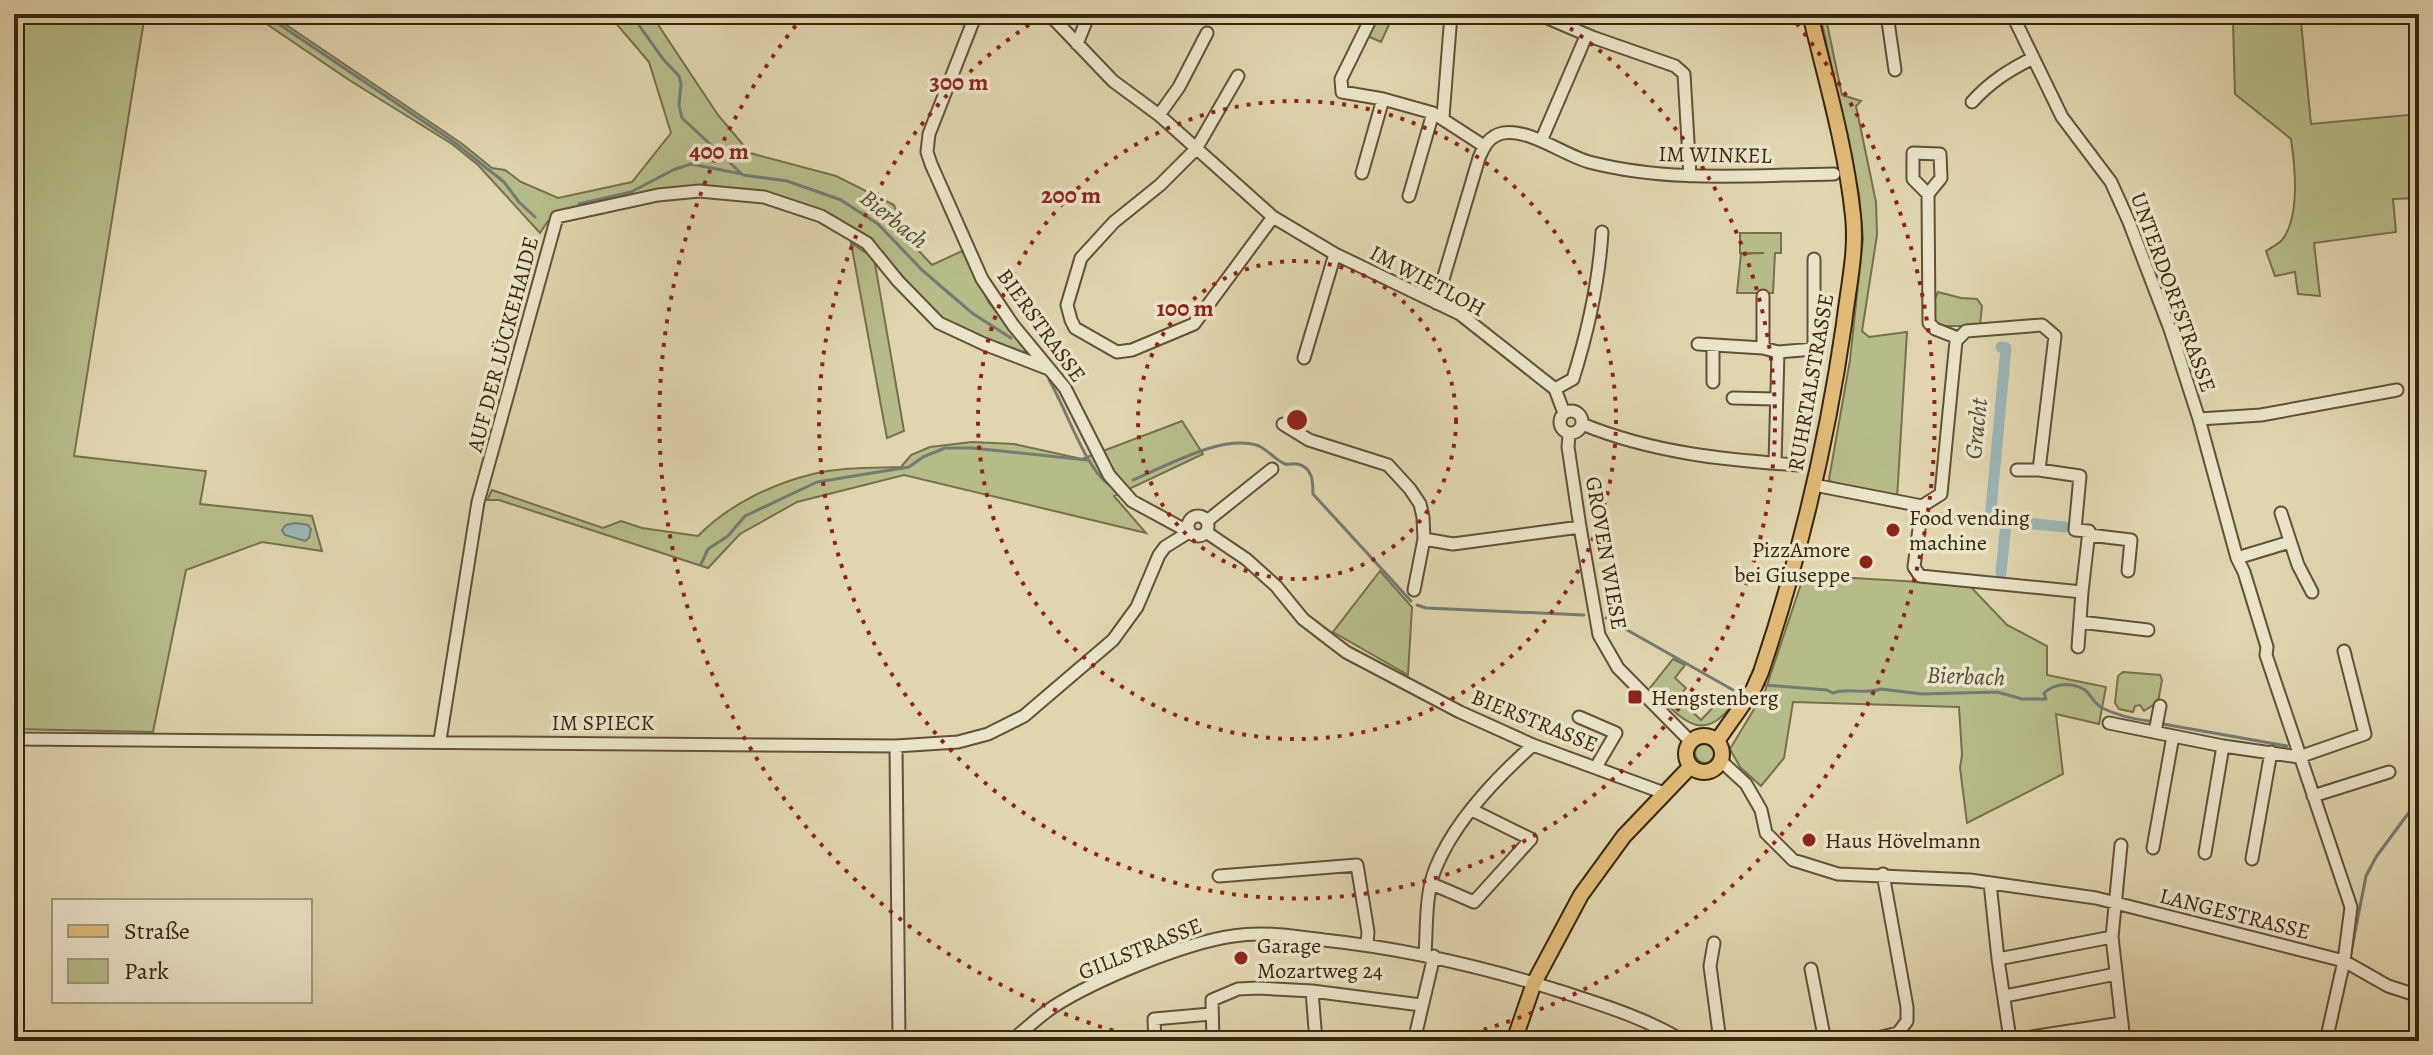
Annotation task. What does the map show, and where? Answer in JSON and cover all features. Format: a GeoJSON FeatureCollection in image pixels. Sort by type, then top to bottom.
{"type":"FeatureCollection","features":[{"type":"Feature","properties":{"kind":"main road","name":"RUHRTALSTRASSE"},"geometry":{"type":"LineString","coordinates":[[1717,741],[1753,690],[1761,672],[1814,485],[1837,370],[1854,252],[1853,217],[1837,128],[1810,14]]}},
{"type":"Feature","properties":{"kind":"main road"},"geometry":{"type":"LineString","coordinates":[[1700,736],[1712,737],[1717,741],[1722,751],[1721,761],[1703,773],[1690,767],[1685,750],[1690,741],[1700,736]]}},
{"type":"Feature","properties":{"kind":"main road"},"geometry":{"type":"LineString","coordinates":[[1514,1041],[1534,983],[1581,895],[1624,836],[1690,767]]}},
{"type":"Feature","properties":{"kind":"street","name":"BIERSTRASSE"},"geometry":{"type":"LineString","coordinates":[[976,14],[929,134],[927,152],[982,279],[1013,325],[1065,388],[1109,475],[1132,501],[1189,532]]}},
{"type":"Feature","properties":{"kind":"street","name":"IM WIETLOH"},"geometry":{"type":"LineString","coordinates":[[1049,14],[1113,81],[1159,115],[1273,217],[1335,254],[1460,314],[1555,389]]}},
{"type":"Feature","properties":{"kind":"street"},"geometry":{"type":"LineString","coordinates":[[1077,44],[1089,14]]}},
{"type":"Feature","properties":{"kind":"street"},"geometry":{"type":"LineString","coordinates":[[1373,14],[1341,79],[1342,92],[1383,99],[1438,115],[1484,146],[1436,303]]}},
{"type":"Feature","properties":{"kind":"street"},"geometry":{"type":"LineString","coordinates":[[1409,196],[1438,115],[1451,14]]}},
{"type":"Feature","properties":{"kind":"street"},"geometry":{"type":"LineString","coordinates":[[1887,14],[1895,70]]}},
{"type":"Feature","properties":{"kind":"street","name":"UNTERDORFSTRASSE"},"geometry":{"type":"LineString","coordinates":[[2012,14],[2062,117],[2111,182],[2170,329],[2199,419],[2237,558],[2267,647],[2266,655],[2341,871],[2351,907],[2344,961],[2326,1041]]}},
{"type":"Feature","properties":{"kind":"street"},"geometry":{"type":"LineString","coordinates":[[1543,16],[1675,66],[1684,74],[1690,176]]}},
{"type":"Feature","properties":{"kind":"street"},"geometry":{"type":"LineString","coordinates":[[1159,115],[1179,87],[1207,33]]}},
{"type":"Feature","properties":{"kind":"street"},"geometry":{"type":"LineString","coordinates":[[1541,141],[1584,41],[1592,37]]}},
{"type":"Feature","properties":{"kind":"street"},"geometry":{"type":"LineString","coordinates":[[1972,102],[1986,86],[2033,58]]}},
{"type":"Feature","properties":{"kind":"street"},"geometry":{"type":"LineString","coordinates":[[1238,76],[1196,149],[1160,185],[1114,222],[1081,258],[1067,305],[1075,328],[1117,352],[1132,350],[1194,324],[1273,217]]}},
{"type":"Feature","properties":{"kind":"street"},"geometry":{"type":"LineString","coordinates":[[1362,173],[1383,99]]}},
{"type":"Feature","properties":{"kind":"street","name":"IM WINKEL"},"geometry":{"type":"LineString","coordinates":[[1484,146],[1493,136],[1517,133],[1587,161],[1670,177],[1834,174]]}},
{"type":"Feature","properties":{"kind":"street","name":"AUF DER LÜCKEHAIDE"},"geometry":{"type":"LineString","coordinates":[[440,740],[478,502],[557,217],[658,195],[699,191],[764,197],[821,216],[867,243],[939,323],[1050,369]]}},
{"type":"Feature","properties":{"kind":"street"},"geometry":{"type":"LineString","coordinates":[[1928,194],[1929,323],[1935,329],[1958,338]]}},
{"type":"Feature","properties":{"kind":"street"},"geometry":{"type":"LineString","coordinates":[[1569,434],[1577,432],[1582,424],[1579,414],[1564,413],[1555,389],[1573,379],[1586,338],[1602,232]]}},
{"type":"Feature","properties":{"kind":"street","name":"IM WIETLOH"},"geometry":{"type":"LineString","coordinates":[[1304,358],[1335,254]]}},
{"type":"Feature","properties":{"kind":"street"},"geometry":{"type":"LineString","coordinates":[[1698,344],[1763,348],[1778,352],[1814,349],[1814,259]]}},
{"type":"Feature","properties":{"kind":"street"},"geometry":{"type":"LineString","coordinates":[[1763,296],[1763,348]]}},
{"type":"Feature","properties":{"kind":"street"},"geometry":{"type":"LineString","coordinates":[[1814,485],[1922,506],[1941,494],[1958,338],[1966,331],[2003,327],[2042,325],[2055,336],[2039,470]]}},
{"type":"Feature","properties":{"kind":"street"},"geometry":{"type":"LineString","coordinates":[[1713,346],[1713,382]]}},
{"type":"Feature","properties":{"kind":"street"},"geometry":{"type":"LineString","coordinates":[[1775,463],[1778,352]]}},
{"type":"Feature","properties":{"kind":"street","name":"UNTERDORFSTRASSE"},"geometry":{"type":"LineString","coordinates":[[2199,419],[2261,415],[2397,390]]}},
{"type":"Feature","properties":{"kind":"street"},"geometry":{"type":"LineString","coordinates":[[1733,398],[1775,399]]}},
{"type":"Feature","properties":{"kind":"street","name":"GROVEN WIESE"},"geometry":{"type":"LineString","coordinates":[[1564,413],[1560,422],[1569,434],[1568,447],[1595,620],[1604,648],[1628,680],[1690,741]]}},
{"type":"Feature","properties":{"kind":"street"},"geometry":{"type":"LineString","coordinates":[[1283,424],[1309,440],[1388,465],[1420,504],[1424,539],[1414,590]]}},
{"type":"Feature","properties":{"kind":"street"},"geometry":{"type":"LineString","coordinates":[[1582,424],[1619,439],[1688,455],[1799,465]]}},
{"type":"Feature","properties":{"kind":"street"},"geometry":{"type":"LineString","coordinates":[[1207,527],[1200,516],[1188,522],[1189,532],[1198,537],[1272,469]]}},
{"type":"Feature","properties":{"kind":"street"},"geometry":{"type":"LineString","coordinates":[[2017,470],[2080,476],[2075,530],[2089,531],[2089,535],[2078,647]]}},
{"type":"Feature","properties":{"kind":"street"},"geometry":{"type":"LineString","coordinates":[[1922,506],[1914,567],[1920,576],[2082,592]]}},
{"type":"Feature","properties":{"kind":"street"},"geometry":{"type":"LineString","coordinates":[[2281,513],[2312,592]]}},
{"type":"Feature","properties":{"kind":"street","name":"BIERSTRASSE"},"geometry":{"type":"LineString","coordinates":[[1207,527],[1276,586],[1303,619],[1346,652],[1460,712],[1533,745],[1664,793]]}},
{"type":"Feature","properties":{"kind":"street"},"geometry":{"type":"LineString","coordinates":[[1424,539],[1453,544],[1580,527]]}},
{"type":"Feature","properties":{"kind":"street","name":"IM SPIECK"},"geometry":{"type":"LineString","coordinates":[[14,739],[896,746],[958,742],[996,731],[1024,716],[1113,640],[1137,607],[1159,555],[1165,547],[1189,532]]}},
{"type":"Feature","properties":{"kind":"street"},"geometry":{"type":"LineString","coordinates":[[2089,535],[2131,540],[2128,571]]}},
{"type":"Feature","properties":{"kind":"street"},"geometry":{"type":"LineString","coordinates":[[2237,558],[2290,542]]}},
{"type":"Feature","properties":{"kind":"street"},"geometry":{"type":"LineString","coordinates":[[2080,622],[2148,630]]}},
{"type":"Feature","properties":{"kind":"street"},"geometry":{"type":"LineString","coordinates":[[2109,723],[2157,721],[2173,736],[2299,757],[2365,734],[2344,651]]}},
{"type":"Feature","properties":{"kind":"street"},"geometry":{"type":"LineString","coordinates":[[1579,717],[1616,733],[1596,767]]}},
{"type":"Feature","properties":{"kind":"street"},"geometry":{"type":"LineString","coordinates":[[2153,848],[2173,736]]}},
{"type":"Feature","properties":{"kind":"street"},"geometry":{"type":"LineString","coordinates":[[1414,1041],[1430,955],[1435,868],[1472,810],[1501,774],[1533,745]]}},
{"type":"Feature","properties":{"kind":"street"},"geometry":{"type":"LineString","coordinates":[[896,746],[899,1041]]}},
{"type":"Feature","properties":{"kind":"street"},"geometry":{"type":"LineString","coordinates":[[2205,853],[2223,746]]}},
{"type":"Feature","properties":{"kind":"street"},"geometry":{"type":"LineString","coordinates":[[2252,859],[2271,752]]}},
{"type":"Feature","properties":{"kind":"street","name":"LANGESTRASSE"},"geometry":{"type":"LineString","coordinates":[[1721,761],[1746,784],[1761,810],[1766,833],[1793,860],[1838,874],[1883,874],[1990,883],[2117,903],[2201,927],[2344,961],[2388,986],[2419,996]]}},
{"type":"Feature","properties":{"kind":"street"},"geometry":{"type":"LineString","coordinates":[[2313,796],[2389,772]]}},
{"type":"Feature","properties":{"kind":"street"},"geometry":{"type":"LineString","coordinates":[[1432,884],[1474,902],[1531,839],[1472,810]]}},
{"type":"Feature","properties":{"kind":"street"},"geometry":{"type":"LineString","coordinates":[[2121,845],[2112,937],[2124,1041]]}},
{"type":"Feature","properties":{"kind":"street"},"geometry":{"type":"LineString","coordinates":[[1219,876],[1357,865],[1368,932],[1367,944]]}},
{"type":"Feature","properties":{"kind":"street"},"geometry":{"type":"LineString","coordinates":[[1865,1041],[1898,1033],[1907,1021],[1883,874]]}},
{"type":"Feature","properties":{"kind":"street"},"geometry":{"type":"LineString","coordinates":[[1990,883],[2008,1040],[2121,1023]]}},
{"type":"Feature","properties":{"kind":"street","name":"GILLSTRASSE"},"geometry":{"type":"LineString","coordinates":[[1011,1041],[1053,1007],[1107,979],[1216,939],[1276,934],[1430,955],[1534,983],[1629,1014],[1683,1041]]}},
{"type":"Feature","properties":{"kind":"street"},"geometry":{"type":"LineString","coordinates":[[1998,959],[2112,937]]}},
{"type":"Feature","properties":{"kind":"street"},"geometry":{"type":"LineString","coordinates":[[1714,943],[1710,966],[1720,1041]]}},
{"type":"Feature","properties":{"kind":"street"},"geometry":{"type":"LineString","coordinates":[[1811,969],[1825,1041]]}},
{"type":"Feature","properties":{"kind":"street"},"geometry":{"type":"LineString","coordinates":[[2005,996],[2116,974]]}},
{"type":"Feature","properties":{"kind":"street"},"geometry":{"type":"LineString","coordinates":[[1213,1041],[1212,1000],[1246,988],[1312,991],[1421,1005]]}},
{"type":"Feature","properties":{"kind":"street"},"geometry":{"type":"LineString","coordinates":[[1312,991],[1316,1041]]}},
{"type":"Feature","properties":{"kind":"street"},"geometry":{"type":"LineString","coordinates":[[1155,1041],[1154,1019],[1211,1014]]}},
{"type":"Feature","properties":{"kind":"green space"},"geometry":{"type":"Polygon","coordinates":[[[14,14],[145,14],[74,456],[206,471],[200,504],[312,516],[322,551],[262,542],[186,570],[153,732],[14,729],[14,14]]]}},
{"type":"Feature","properties":{"kind":"green space"},"geometry":{"type":"Polygon","coordinates":[[[252,14],[270,14],[461,143],[492,168],[505,170],[521,182],[558,198],[632,182],[671,133],[649,62],[608,14],[651,14],[718,115],[750,153],[836,176],[894,205],[905,236],[932,265],[962,251],[989,303],[1027,349],[1020,355],[942,320],[869,239],[822,214],[701,186],[571,211],[548,221],[540,233],[478,165],[452,144],[349,80],[252,14]]]}},
{"type":"Feature","properties":{"kind":"green space"},"geometry":{"type":"Polygon","coordinates":[[[1375,14],[1394,14],[1381,42],[1365,35],[1375,14]]]}},
{"type":"Feature","properties":{"kind":"green space"},"geometry":{"type":"Polygon","coordinates":[[[1820,14],[1825,14],[1842,95],[1861,101],[1856,106],[1876,202],[1877,235],[1862,331],[1869,337],[1907,332],[1897,498],[1833,485],[1829,479],[1850,360],[1863,239],[1859,194],[1820,14]]]}},
{"type":"Feature","properties":{"kind":"green space"},"geometry":{"type":"Polygon","coordinates":[[[2301,22],[2311,124],[2419,114],[2419,198],[2393,199],[2396,232],[2314,243],[2320,296],[2298,294],[2295,272],[2275,276],[2266,251],[2282,240],[2292,218],[2295,177],[2291,139],[2235,94],[2233,23],[2301,22]]]}},
{"type":"Feature","properties":{"kind":"green space"},"geometry":{"type":"Polygon","coordinates":[[[1740,233],[1781,233],[1781,253],[1775,253],[1773,293],[1737,293],[1741,254],[1764,253],[1740,253],[1740,233]]]}},
{"type":"Feature","properties":{"kind":"green space"},"geometry":{"type":"Polygon","coordinates":[[[851,243],[874,258],[904,431],[887,438],[851,243]]]}},
{"type":"Feature","properties":{"kind":"green space"},"geometry":{"type":"Polygon","coordinates":[[[1938,292],[1977,299],[1982,306],[1980,326],[1945,326],[1937,323],[1933,308],[1938,292]]]}},
{"type":"Feature","properties":{"kind":"green space"},"geometry":{"type":"Polygon","coordinates":[[[1182,421],[1203,454],[1114,496],[1146,533],[904,475],[797,502],[740,534],[708,568],[499,500],[487,500],[492,490],[603,528],[621,521],[642,528],[698,536],[751,497],[813,474],[901,467],[911,455],[930,447],[972,442],[1014,444],[1082,459],[1182,421]]]}},
{"type":"Feature","properties":{"kind":"green space"},"geometry":{"type":"Polygon","coordinates":[[[1380,571],[1412,607],[1408,675],[1333,632],[1380,571]]]}},
{"type":"Feature","properties":{"kind":"green space"},"geometry":{"type":"Polygon","coordinates":[[[1804,575],[1969,585],[2007,625],[2047,646],[2047,675],[2106,687],[2099,724],[2056,714],[2063,774],[1967,823],[1960,768],[1959,707],[1793,702],[1784,758],[1761,786],[1740,767],[1730,749],[1765,691],[1804,575]]]}},
{"type":"Feature","properties":{"kind":"green space"},"geometry":{"type":"Polygon","coordinates":[[[1673,659],[1685,665],[1675,678],[1686,688],[1678,698],[1701,720],[1723,697],[1732,705],[1720,718],[1710,724],[1690,722],[1650,688],[1673,659]]]}},
{"type":"Feature","properties":{"kind":"green space"},"geometry":{"type":"Polygon","coordinates":[[[2123,672],[2160,675],[2158,702],[2144,711],[2140,705],[2135,706],[2133,712],[2119,709],[2115,703],[2118,676],[2123,672]]]}},
{"type":"Feature","properties":{"kind":"green space"},"geometry":{"type":"Polygon","coordinates":[[[1705,743],[1712,746],[1715,753],[1712,760],[1705,763],[1698,760],[1695,753],[1698,746],[1705,743]]]}},
{"type":"Feature","properties":{"kind":"water"},"geometry":{"type":"Polygon","coordinates":[[[286,525],[308,525],[311,529],[305,541],[285,535],[282,530],[286,525]]]}},
{"type":"Feature","properties":{"kind":"waterway"},"geometry":{"type":"LineString","coordinates":[[264,14],[454,142],[504,182],[535,217]]}},
{"type":"Feature","properties":{"kind":"waterway","name":"Bierbach"},"geometry":{"type":"LineString","coordinates":[[631,14],[679,76],[682,118],[743,175],[787,181],[841,200],[878,224],[922,270],[972,313],[1011,338]]}},
{"type":"Feature","properties":{"kind":"waterway"},"geometry":{"type":"LineString","coordinates":[[579,204],[631,192],[691,164],[742,174]]}},
{"type":"Feature","properties":{"kind":"waterway","name":"Gracht"},"geometry":{"type":"LineString","coordinates":[[1990,520],[2006,348],[2001,347]]}},
{"type":"Feature","properties":{"kind":"waterway","name":"Bierbach"},"geometry":{"type":"LineString","coordinates":[[1049,380],[1086,456],[1104,481],[1114,487]]}},
{"type":"Feature","properties":{"kind":"waterway","name":"Bierbach"},"geometry":{"type":"LineString","coordinates":[[1133,480],[1212,447],[1245,443],[1259,446],[1285,464],[1306,468],[1312,480],[1313,494],[1411,601]]}},
{"type":"Feature","properties":{"kind":"waterway"},"geometry":{"type":"LineString","coordinates":[[701,564],[708,549],[728,536],[745,516],[817,482],[909,467],[945,448],[1087,460]]}},
{"type":"Feature","properties":{"kind":"waterway","name":"Gracht"},"geometry":{"type":"LineString","coordinates":[[1938,518],[1963,517],[2065,527]]}},
{"type":"Feature","properties":{"kind":"waterway","name":"Gracht"},"geometry":{"type":"LineString","coordinates":[[2001,573],[2006,522]]}},
{"type":"Feature","properties":{"kind":"waterway","name":"Bierbach"},"geometry":{"type":"LineString","coordinates":[[1417,605],[1426,608],[1584,615]]}},
{"type":"Feature","properties":{"kind":"waterway","name":"Bierbach"},"geometry":{"type":"LineString","coordinates":[[1606,618],[1733,690]]}},
{"type":"Feature","properties":{"kind":"waterway","name":"Bierbach"},"geometry":{"type":"LineString","coordinates":[[1765,685],[1833,693],[1881,689],[1922,694],[1997,692],[2022,699],[2046,699],[2044,693],[2048,690],[2070,685],[2085,690],[2102,708],[2149,721]]}},
{"type":"Feature","properties":{"kind":"waterway","name":"Bierbach"},"geometry":{"type":"LineString","coordinates":[[2163,724],[2287,746]]}},
{"type":"Feature","properties":{"kind":"waterway"},"geometry":{"type":"LineString","coordinates":[[2350,958],[2366,876],[2410,811],[2419,787]]}},
{"type":"Feature","properties":{"kind":"waterway"},"geometry":{"type":"LineString","coordinates":[[2332,1041],[2348,969]]}},
{"type":"Feature","properties":{"kind":"place","name":"Food vending machine"},"geometry":{"type":"Point","coordinates":[1893,530]}},
{"type":"Feature","properties":{"kind":"place","name":"PizzAmore bei Giuseppe"},"geometry":{"type":"Point","coordinates":[1866,562]}},
{"type":"Feature","properties":{"kind":"place","name":"Hengstenberg"},"geometry":{"type":"Point","coordinates":[1635,697]}},
{"type":"Feature","properties":{"kind":"place","name":"Haus Hövelmann"},"geometry":{"type":"Point","coordinates":[1809,840]}},
{"type":"Feature","properties":{"kind":"place","name":"Garage Mozartweg 24"},"geometry":{"type":"Point","coordinates":[1241,958]}}]}
